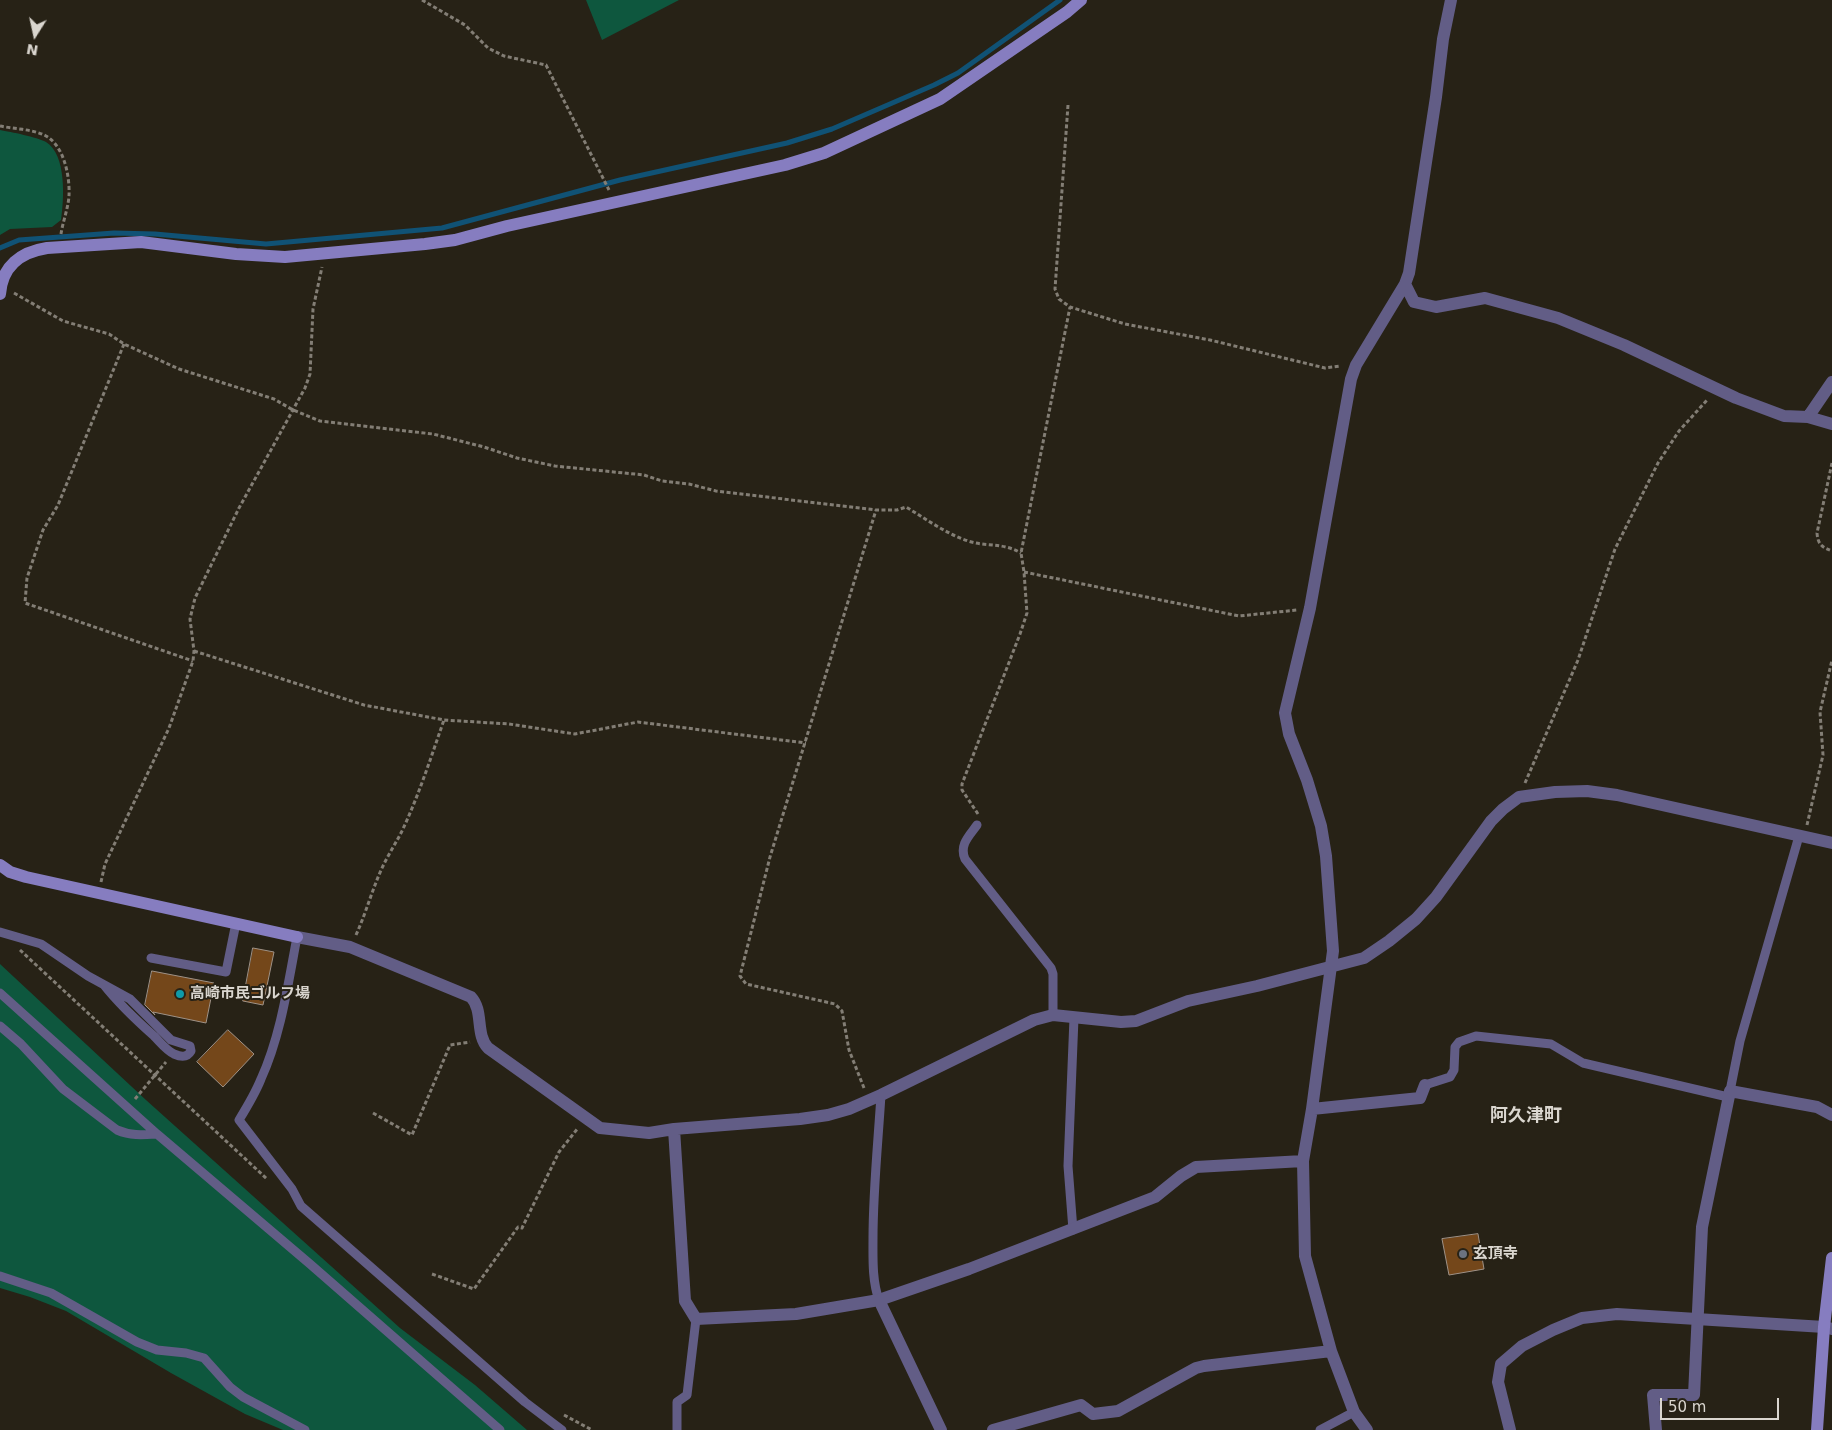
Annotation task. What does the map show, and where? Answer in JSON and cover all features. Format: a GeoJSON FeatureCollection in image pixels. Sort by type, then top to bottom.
{"type":"FeatureCollection","features":[{"type":"Feature","properties":{"kind":"street"},"geometry":{"type":"LineString","coordinates":[[0,294],[6,270],[16,260],[33,250],[141,242],[264,256],[324,254],[424,244],[455,240],[507,226],[785,164],[824,153],[940,99],[1059,18],[1081,0]]}},
{"type":"Feature","properties":{"kind":"street"},"geometry":{"type":"LineString","coordinates":[[1367,1430],[1354,1412],[1330,1351],[1305,1256],[1303,1161],[1312,1109],[1333,951],[1326,856],[1321,826],[1308,780],[1290,734],[1285,713],[1310,608],[1347,394],[1356,365],[1404,284],[1409,272],[1443,39],[1451,0]]}},
{"type":"Feature","properties":{"kind":"street"},"geometry":{"type":"LineString","coordinates":[[1404,284],[1414,302],[1436,307],[1485,298],[1558,318],[1624,345],[1716,389],[1784,416],[1808,417],[1832,424]]}},
{"type":"Feature","properties":{"kind":"street"},"geometry":{"type":"LineString","coordinates":[[1808,417],[1832,382]]}},
{"type":"Feature","properties":{"kind":"street"},"geometry":{"type":"LineString","coordinates":[[0,865],[10,872],[26,877],[350,947],[471,997],[478,1008],[483,1039],[488,1048],[600,1128],[650,1133],[674,1129],[800,1119],[828,1114],[875,1098],[1034,1020],[1053,1016],[1121,1022],[1136,1021],[1188,1001],[1331,968],[1364,958],[1416,919],[1436,897],[1491,821],[1519,797],[1563,792],[1617,795],[1832,843]]}},
{"type":"Feature","properties":{"kind":"street"},"geometry":{"type":"LineString","coordinates":[[1312,1109],[1420,1098],[1425,1085]]}},
{"type":"Feature","properties":{"kind":"street"},"geometry":{"type":"LineString","coordinates":[[1656,1430],[1653,1396],[1694,1395],[1702,1227],[1729,1094],[1817,1107],[1832,1115]]}},
{"type":"Feature","properties":{"kind":"street"},"geometry":{"type":"LineString","coordinates":[[674,1129],[685,1302],[696,1319],[796,1314],[879,1300],[969,1269],[1155,1197],[1181,1176],[1196,1167],[1303,1161]]}},
{"type":"Feature","properties":{"kind":"street"},"geometry":{"type":"LineString","coordinates":[[1818,1430],[1828,1328],[1832,1258]]}},
{"type":"Feature","properties":{"kind":"street"},"geometry":{"type":"LineString","coordinates":[[879,1300],[941,1430]]}},
{"type":"Feature","properties":{"kind":"street"},"geometry":{"type":"LineString","coordinates":[[1510,1430],[1498,1382],[1501,1364],[1522,1346],[1582,1318],[1617,1314],[1828,1328]]}},
{"type":"Feature","properties":{"kind":"street"},"geometry":{"type":"LineString","coordinates":[[993,1430],[1081,1405],[1093,1414],[1118,1411],[1196,1368],[1204,1366],[1330,1351]]}},
{"type":"Feature","properties":{"kind":"lane"},"geometry":{"type":"LineString","coordinates":[[977,825],[965,841],[963,854],[1050,968],[1053,974],[1053,1016]]}},
{"type":"Feature","properties":{"kind":"lane"},"geometry":{"type":"LineString","coordinates":[[1425,1085],[1450,1078],[1454,1070],[1455,1047],[1459,1042],[1476,1036],[1551,1044],[1583,1063],[1729,1094],[1740,1041],[1802,837]]}},
{"type":"Feature","properties":{"kind":"lane"},"geometry":{"type":"LineString","coordinates":[[151,958],[226,972],[236,923]]}},
{"type":"Feature","properties":{"kind":"lane"},"geometry":{"type":"LineString","coordinates":[[0,932],[41,944],[104,985],[130,999],[171,1040],[190,1046],[191,1051],[189,1055],[184,1057],[173,1054],[118,1002],[104,985]]}},
{"type":"Feature","properties":{"kind":"lane"},"geometry":{"type":"LineString","coordinates":[[297,937],[284,1003],[269,1059],[256,1091],[239,1120],[292,1189],[301,1206],[525,1402],[562,1430]]}},
{"type":"Feature","properties":{"kind":"lane"},"geometry":{"type":"LineString","coordinates":[[0,993],[157,1134],[310,1264],[500,1430]]}},
{"type":"Feature","properties":{"kind":"lane"},"geometry":{"type":"LineString","coordinates":[[1073,1230],[1068,1166],[1074,1018]]}},
{"type":"Feature","properties":{"kind":"lane"},"geometry":{"type":"LineString","coordinates":[[0,1026],[21,1044],[62,1089],[117,1130],[138,1136],[157,1134]]}},
{"type":"Feature","properties":{"kind":"lane"},"geometry":{"type":"LineString","coordinates":[[875,1098],[873,1260],[876,1292],[879,1300]]}},
{"type":"Feature","properties":{"kind":"lane"},"geometry":{"type":"LineString","coordinates":[[0,1276],[51,1293],[137,1342],[158,1350],[186,1353],[204,1358],[230,1387],[243,1397],[304,1430]]}},
{"type":"Feature","properties":{"kind":"lane"},"geometry":{"type":"LineString","coordinates":[[676,1430],[677,1402],[687,1395],[696,1319]]}},
{"type":"Feature","properties":{"kind":"lane"},"geometry":{"type":"LineString","coordinates":[[1320,1430],[1354,1412]]}},
{"type":"Feature","properties":{"kind":"path"},"geometry":{"type":"LineString","coordinates":[[422,0],[465,25],[488,48],[504,56],[546,65],[615,202]]}},
{"type":"Feature","properties":{"kind":"path"},"geometry":{"type":"LineString","coordinates":[[1068,105],[1055,289],[1059,299],[1070,307],[1125,324],[1210,340],[1325,368],[1356,365]]}},
{"type":"Feature","properties":{"kind":"path"},"geometry":{"type":"LineString","coordinates":[[0,126],[47,136],[57,146],[63,160],[69,196],[60,247]]}},
{"type":"Feature","properties":{"kind":"path"},"geometry":{"type":"LineString","coordinates":[[99,893],[105,864],[169,728],[194,661],[190,619],[195,598],[239,508],[305,388],[310,374],[313,309],[324,254]]}},
{"type":"Feature","properties":{"kind":"path"},"geometry":{"type":"LineString","coordinates":[[1,286],[63,321],[109,334],[124,344],[179,369],[274,399],[293,410],[320,421],[433,434],[484,446],[517,458],[555,466],[644,475],[662,481],[689,484],[716,491],[876,510],[897,510],[906,507],[944,531],[969,542],[1010,547],[1020,553]]}},
{"type":"Feature","properties":{"kind":"path"},"geometry":{"type":"LineString","coordinates":[[977,825],[979,813],[962,790],[962,784],[1020,634],[1026,613],[1024,572],[1020,553],[1070,307]]}},
{"type":"Feature","properties":{"kind":"path"},"geometry":{"type":"LineString","coordinates":[[124,344],[58,505],[43,530],[27,578],[25,603],[194,661]]}},
{"type":"Feature","properties":{"kind":"path"},"geometry":{"type":"LineString","coordinates":[[1519,797],[1564,696],[1615,549],[1639,498],[1658,463],[1679,431],[1716,389]]}},
{"type":"Feature","properties":{"kind":"path"},"geometry":{"type":"LineString","coordinates":[[1832,463],[1817,542],[1822,548],[1832,551]]}},
{"type":"Feature","properties":{"kind":"path"},"geometry":{"type":"LineString","coordinates":[[875,1098],[849,1050],[842,1011],[835,1004],[746,984],[740,976],[770,857],[876,510]]}},
{"type":"Feature","properties":{"kind":"path"},"geometry":{"type":"LineString","coordinates":[[1024,572],[1239,616],[1310,608]]}},
{"type":"Feature","properties":{"kind":"path"},"geometry":{"type":"LineString","coordinates":[[194,651],[364,705],[444,720],[509,724],[575,734],[638,722],[806,743]]}},
{"type":"Feature","properties":{"kind":"path"},"geometry":{"type":"LineString","coordinates":[[1802,837],[1822,755],[1820,712],[1832,660]]}},
{"type":"Feature","properties":{"kind":"path"},"geometry":{"type":"LineString","coordinates":[[350,947],[364,919],[372,890],[402,831],[420,788],[444,720]]}},
{"type":"Feature","properties":{"kind":"path"},"geometry":{"type":"LineString","coordinates":[[0,932],[274,1185]]}},
{"type":"Feature","properties":{"kind":"path"},"geometry":{"type":"LineString","coordinates":[[373,1113],[412,1135],[450,1045],[483,1039]]}},
{"type":"Feature","properties":{"kind":"path"},"geometry":{"type":"LineString","coordinates":[[139,1093],[173,1054]]}},
{"type":"Feature","properties":{"kind":"path"},"geometry":{"type":"LineString","coordinates":[[432,1274],[474,1289],[518,1227],[522,1228],[559,1152],[586,1118]]}},
{"type":"Feature","properties":{"kind":"green space"},"geometry":{"type":"Polygon","coordinates":[[[586,0],[679,0],[602,40],[586,0]]]}},
{"type":"Feature","properties":{"kind":"green space"},"geometry":{"type":"Polygon","coordinates":[[[0,130],[42,140],[53,148],[58,157],[63,178],[62,211],[61,220],[52,227],[10,229],[0,235],[0,130]]]}},
{"type":"Feature","properties":{"kind":"green space"},"geometry":{"type":"Polygon","coordinates":[[[0,964],[146,1100],[400,1328],[475,1385],[527,1430],[283,1430],[245,1414],[66,1311],[0,1288],[0,964]]]}},
{"type":"Feature","properties":{"kind":"building"},"geometry":{"type":"Polygon","coordinates":[[[253,948],[274,952],[263,1005],[243,1001],[253,948]]]}},
{"type":"Feature","properties":{"kind":"building","name":"高崎市民ゴルフ場"},"geometry":{"type":"Polygon","coordinates":[[[152,971],[214,983],[206,1023],[153,1012],[155,1015],[145,1005],[152,971]]]}},
{"type":"Feature","properties":{"kind":"building"},"geometry":{"type":"Polygon","coordinates":[[[228,1030],[254,1054],[223,1087],[197,1062],[228,1030]]]}},
{"type":"Feature","properties":{"kind":"building","name":"玄頂寺"},"geometry":{"type":"Polygon","coordinates":[[[1478,1234],[1484,1269],[1449,1275],[1442,1239],[1478,1234]]]}},
{"type":"Feature","properties":{"kind":"waterway"},"geometry":{"type":"LineString","coordinates":[[0,248],[19,240],[114,233],[155,234],[266,244],[442,228],[620,180],[787,143],[832,129],[958,73],[1060,0]]}},
{"type":"Feature","properties":{"kind":"place","name":"高崎市民ゴルフ場"},"geometry":{"type":"Point","coordinates":[180,994]}},
{"type":"Feature","properties":{"kind":"place","name":"玄頂寺"},"geometry":{"type":"Point","coordinates":[1463,1254]}},
{"type":"Feature","properties":{"kind":"district","name":"阿久津町"},"geometry":{"type":"Point","coordinates":[1526,1116]}}]}
